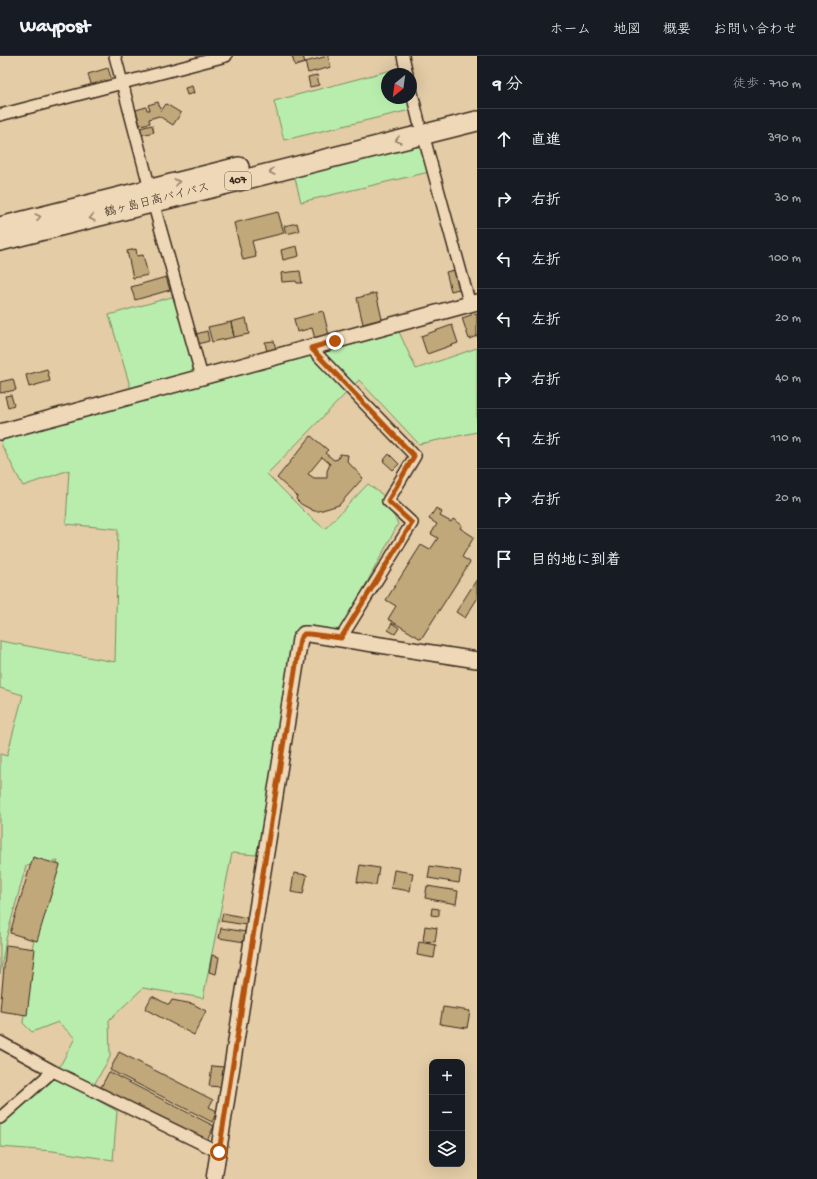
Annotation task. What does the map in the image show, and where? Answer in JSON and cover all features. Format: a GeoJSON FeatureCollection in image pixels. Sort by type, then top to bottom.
{"type":"FeatureCollection","features":[{"type":"Feature","properties":{"kind":"highway","name":"鶴ヶ島日高バイパス"},"geometry":{"type":"LineString","coordinates":[[0,241],[152,196],[421,128],[477,108]]}},
{"type":"Feature","properties":{"kind":"highway","name":"鶴ヶ島日高バイパス"},"geometry":{"type":"LineString","coordinates":[[421,128],[477,121]]}},
{"type":"Feature","properties":{"kind":"highway","name":"鶴ヶ島日高バイパス"},"geometry":{"type":"LineString","coordinates":[[0,227],[152,196]]}},
{"type":"Feature","properties":{"kind":"street"},"geometry":{"type":"LineString","coordinates":[[115,56],[202,377]]}},
{"type":"Feature","properties":{"kind":"street"},"geometry":{"type":"LineString","coordinates":[[0,115],[226,56]]}},
{"type":"Feature","properties":{"kind":"street"},"geometry":{"type":"LineString","coordinates":[[403,56],[406,68]]}},
{"type":"Feature","properties":{"kind":"street"},"geometry":{"type":"LineString","coordinates":[[0,432],[474,304],[415,104]]}},
{"type":"Feature","properties":{"kind":"street"},"geometry":{"type":"LineString","coordinates":[[311,348],[414,456],[388,501],[412,523],[341,638]]}},
{"type":"Feature","properties":{"kind":"street"},"geometry":{"type":"LineString","coordinates":[[214,1179],[300,639],[304,634],[309,634],[477,660]]}},
{"type":"Feature","properties":{"kind":"street"},"geometry":{"type":"LineString","coordinates":[[0,1042],[53,1071],[219,1152]]}},
{"type":"Feature","properties":{"kind":"street"},"geometry":{"type":"LineString","coordinates":[[0,1118],[53,1071]]}},
{"type":"Feature","properties":{"kind":"green space"},"geometry":{"type":"Polygon","coordinates":[[[381,73],[381,104],[408,104],[410,110],[284,140],[274,101],[381,73]]]}},
{"type":"Feature","properties":{"kind":"green space"},"geometry":{"type":"Polygon","coordinates":[[[421,144],[429,172],[301,202],[294,174],[421,144]]]}},
{"type":"Feature","properties":{"kind":"green space"},"geometry":{"type":"Polygon","coordinates":[[[175,296],[200,386],[399,332],[416,369],[477,348],[477,432],[419,444],[359,380],[267,474],[309,516],[325,529],[368,484],[384,496],[398,524],[339,635],[300,631],[271,801],[256,855],[232,853],[203,998],[143,988],[109,1020],[110,1057],[88,1095],[117,1111],[113,1160],[53,1151],[0,1147],[0,1125],[52,1081],[75,1038],[58,1022],[32,1032],[23,1023],[33,944],[58,861],[26,866],[6,939],[0,974],[0,754],[7,756],[23,695],[0,688],[0,641],[115,662],[118,529],[66,524],[69,470],[23,486],[2,446],[0,424],[5,436],[135,403],[109,315],[175,296]]]}},
{"type":"Feature","properties":{"kind":"building"},"geometry":{"type":"Polygon","coordinates":[[[292,56],[303,56],[305,63],[295,66],[292,56]]]}},
{"type":"Feature","properties":{"kind":"building"},"geometry":{"type":"Polygon","coordinates":[[[328,56],[331,67],[308,73],[305,62],[328,56]]]}},
{"type":"Feature","properties":{"kind":"building"},"geometry":{"type":"Polygon","coordinates":[[[108,68],[112,81],[92,87],[88,74],[108,68]]]}},
{"type":"Feature","properties":{"kind":"building"},"geometry":{"type":"Polygon","coordinates":[[[317,75],[319,85],[310,87],[308,77],[317,75]]]}},
{"type":"Feature","properties":{"kind":"building"},"geometry":{"type":"Polygon","coordinates":[[[192,86],[194,93],[187,95],[185,88],[192,86]]]}},
{"type":"Feature","properties":{"kind":"building"},"geometry":{"type":"Polygon","coordinates":[[[158,102],[161,111],[166,104],[181,113],[173,125],[159,116],[149,119],[150,123],[140,125],[136,110],[146,107],[147,110],[150,110],[148,105],[158,102]]]}},
{"type":"Feature","properties":{"kind":"building"},"geometry":{"type":"Polygon","coordinates":[[[152,125],[154,132],[142,135],[140,128],[152,125]]]}},
{"type":"Feature","properties":{"kind":"building"},"geometry":{"type":"Polygon","coordinates":[[[278,212],[284,233],[252,241],[256,257],[243,260],[234,223],[278,212]]]}},
{"type":"Feature","properties":{"kind":"building"},"geometry":{"type":"Polygon","coordinates":[[[297,223],[299,231],[286,234],[284,226],[297,223]]]}},
{"type":"Feature","properties":{"kind":"building"},"geometry":{"type":"Polygon","coordinates":[[[297,246],[299,256],[283,260],[281,250],[297,246]]]}},
{"type":"Feature","properties":{"kind":"building"},"geometry":{"type":"Polygon","coordinates":[[[136,249],[137,256],[143,255],[148,275],[133,278],[127,251],[136,249]]]}},
{"type":"Feature","properties":{"kind":"building"},"geometry":{"type":"Polygon","coordinates":[[[454,270],[459,289],[451,291],[446,272],[454,270]]]}},
{"type":"Feature","properties":{"kind":"building"},"geometry":{"type":"Polygon","coordinates":[[[300,271],[302,283],[297,283],[296,281],[282,282],[281,273],[300,271]]]}},
{"type":"Feature","properties":{"kind":"building"},"geometry":{"type":"Polygon","coordinates":[[[166,277],[170,290],[135,300],[131,287],[166,277]]]}},
{"type":"Feature","properties":{"kind":"building"},"geometry":{"type":"Polygon","coordinates":[[[376,293],[382,319],[363,324],[357,298],[376,293]]]}},
{"type":"Feature","properties":{"kind":"building"},"geometry":{"type":"Polygon","coordinates":[[[323,311],[329,335],[315,339],[312,328],[297,332],[294,319],[323,311]]]}},
{"type":"Feature","properties":{"kind":"building"},"geometry":{"type":"Polygon","coordinates":[[[477,313],[477,336],[469,339],[462,318],[477,313]]]}},
{"type":"Feature","properties":{"kind":"building"},"geometry":{"type":"Polygon","coordinates":[[[246,318],[249,334],[234,337],[231,322],[246,318]]]}},
{"type":"Feature","properties":{"kind":"building"},"geometry":{"type":"Polygon","coordinates":[[[231,322],[234,337],[212,342],[208,327],[231,322]]]}},
{"type":"Feature","properties":{"kind":"building"},"geometry":{"type":"Polygon","coordinates":[[[452,325],[458,343],[427,354],[421,336],[452,325]]]}},
{"type":"Feature","properties":{"kind":"building"},"geometry":{"type":"Polygon","coordinates":[[[207,331],[209,341],[198,344],[196,334],[207,331]]]}},
{"type":"Feature","properties":{"kind":"building"},"geometry":{"type":"Polygon","coordinates":[[[274,341],[276,350],[267,352],[265,342],[274,341]]]}},
{"type":"Feature","properties":{"kind":"building"},"geometry":{"type":"Polygon","coordinates":[[[47,369],[50,381],[29,387],[26,375],[47,369]]]}},
{"type":"Feature","properties":{"kind":"building"},"geometry":{"type":"Polygon","coordinates":[[[13,379],[16,390],[0,393],[0,382],[13,379]]]}},
{"type":"Feature","properties":{"kind":"building"},"geometry":{"type":"Polygon","coordinates":[[[11,395],[14,405],[8,407],[5,396],[11,395]]]}},
{"type":"Feature","properties":{"kind":"building"},"geometry":{"type":"Polygon","coordinates":[[[311,436],[328,450],[325,453],[334,460],[338,459],[340,454],[348,455],[347,461],[363,478],[339,505],[314,511],[301,504],[296,499],[297,496],[277,478],[311,436]],[[322,457],[308,474],[314,478],[327,478],[327,471],[330,464],[322,457]]]}},
{"type":"Feature","properties":{"kind":"building"},"geometry":{"type":"Polygon","coordinates":[[[389,454],[399,464],[393,470],[383,461],[389,454]]]}},
{"type":"Feature","properties":{"kind":"building"},"geometry":{"type":"Polygon","coordinates":[[[436,508],[442,512],[440,516],[451,522],[453,519],[462,525],[460,528],[474,537],[462,557],[470,562],[421,639],[388,619],[396,606],[386,600],[421,545],[430,550],[438,538],[431,534],[437,524],[429,519],[436,508]]]}},
{"type":"Feature","properties":{"kind":"building"},"geometry":{"type":"Polygon","coordinates":[[[477,579],[477,599],[465,618],[456,612],[477,579]]]}},
{"type":"Feature","properties":{"kind":"building"},"geometry":{"type":"Polygon","coordinates":[[[392,623],[399,628],[395,634],[388,630],[392,623]]]}},
{"type":"Feature","properties":{"kind":"building"},"geometry":{"type":"Polygon","coordinates":[[[33,857],[60,865],[37,941],[10,933],[33,857]]]}},
{"type":"Feature","properties":{"kind":"building"},"geometry":{"type":"Polygon","coordinates":[[[360,865],[379,868],[376,885],[357,882],[360,865]]]}},
{"type":"Feature","properties":{"kind":"building"},"geometry":{"type":"Polygon","coordinates":[[[430,866],[461,871],[459,883],[428,878],[430,866]]]}},
{"type":"Feature","properties":{"kind":"building"},"geometry":{"type":"Polygon","coordinates":[[[394,870],[413,873],[410,891],[391,888],[394,870]]]}},
{"type":"Feature","properties":{"kind":"building"},"geometry":{"type":"Polygon","coordinates":[[[294,873],[307,875],[303,894],[291,892],[294,873]]]}},
{"type":"Feature","properties":{"kind":"building"},"geometry":{"type":"Polygon","coordinates":[[[427,886],[458,891],[456,904],[425,898],[427,886]]]}},
{"type":"Feature","properties":{"kind":"building"},"geometry":{"type":"Polygon","coordinates":[[[432,908],[439,909],[439,916],[431,915],[432,908]]]}},
{"type":"Feature","properties":{"kind":"building"},"geometry":{"type":"Polygon","coordinates":[[[223,913],[247,918],[246,925],[221,921],[223,913]]]}},
{"type":"Feature","properties":{"kind":"building"},"geometry":{"type":"Polygon","coordinates":[[[425,926],[437,928],[435,942],[423,941],[425,926]]]}},
{"type":"Feature","properties":{"kind":"building"},"geometry":{"type":"Polygon","coordinates":[[[221,928],[246,932],[245,942],[219,938],[221,928]]]}},
{"type":"Feature","properties":{"kind":"building"},"geometry":{"type":"Polygon","coordinates":[[[419,942],[436,945],[434,958],[417,955],[419,942]]]}},
{"type":"Feature","properties":{"kind":"building"},"geometry":{"type":"Polygon","coordinates":[[[6,945],[35,949],[27,1015],[0,1011],[6,945]]]}},
{"type":"Feature","properties":{"kind":"building"},"geometry":{"type":"Polygon","coordinates":[[[212,955],[219,957],[216,974],[209,972],[212,955]]]}},
{"type":"Feature","properties":{"kind":"building"},"geometry":{"type":"Polygon","coordinates":[[[152,996],[169,1005],[172,1000],[193,1004],[206,1011],[194,1035],[145,1009],[152,996]]]}},
{"type":"Feature","properties":{"kind":"building"},"geometry":{"type":"Polygon","coordinates":[[[443,1007],[470,1011],[467,1028],[440,1024],[443,1007]]]}},
{"type":"Feature","properties":{"kind":"building"},"geometry":{"type":"Polygon","coordinates":[[[119,1052],[213,1100],[209,1107],[217,1111],[212,1122],[110,1070],[119,1052]]]}},
{"type":"Feature","properties":{"kind":"building"},"geometry":{"type":"Polygon","coordinates":[[[212,1066],[224,1067],[221,1087],[209,1086],[212,1066]]]}},
{"type":"Feature","properties":{"kind":"building"},"geometry":{"type":"Polygon","coordinates":[[[109,1072],[214,1126],[206,1143],[100,1089],[109,1072]]]}},
{"type":"Feature","properties":{"kind":"route"},"geometry":{"type":"LineString","coordinates":[[219,1152],[300,639],[304,634],[341,638],[412,523],[388,501],[414,456],[311,348],[335,341]]}}]}
